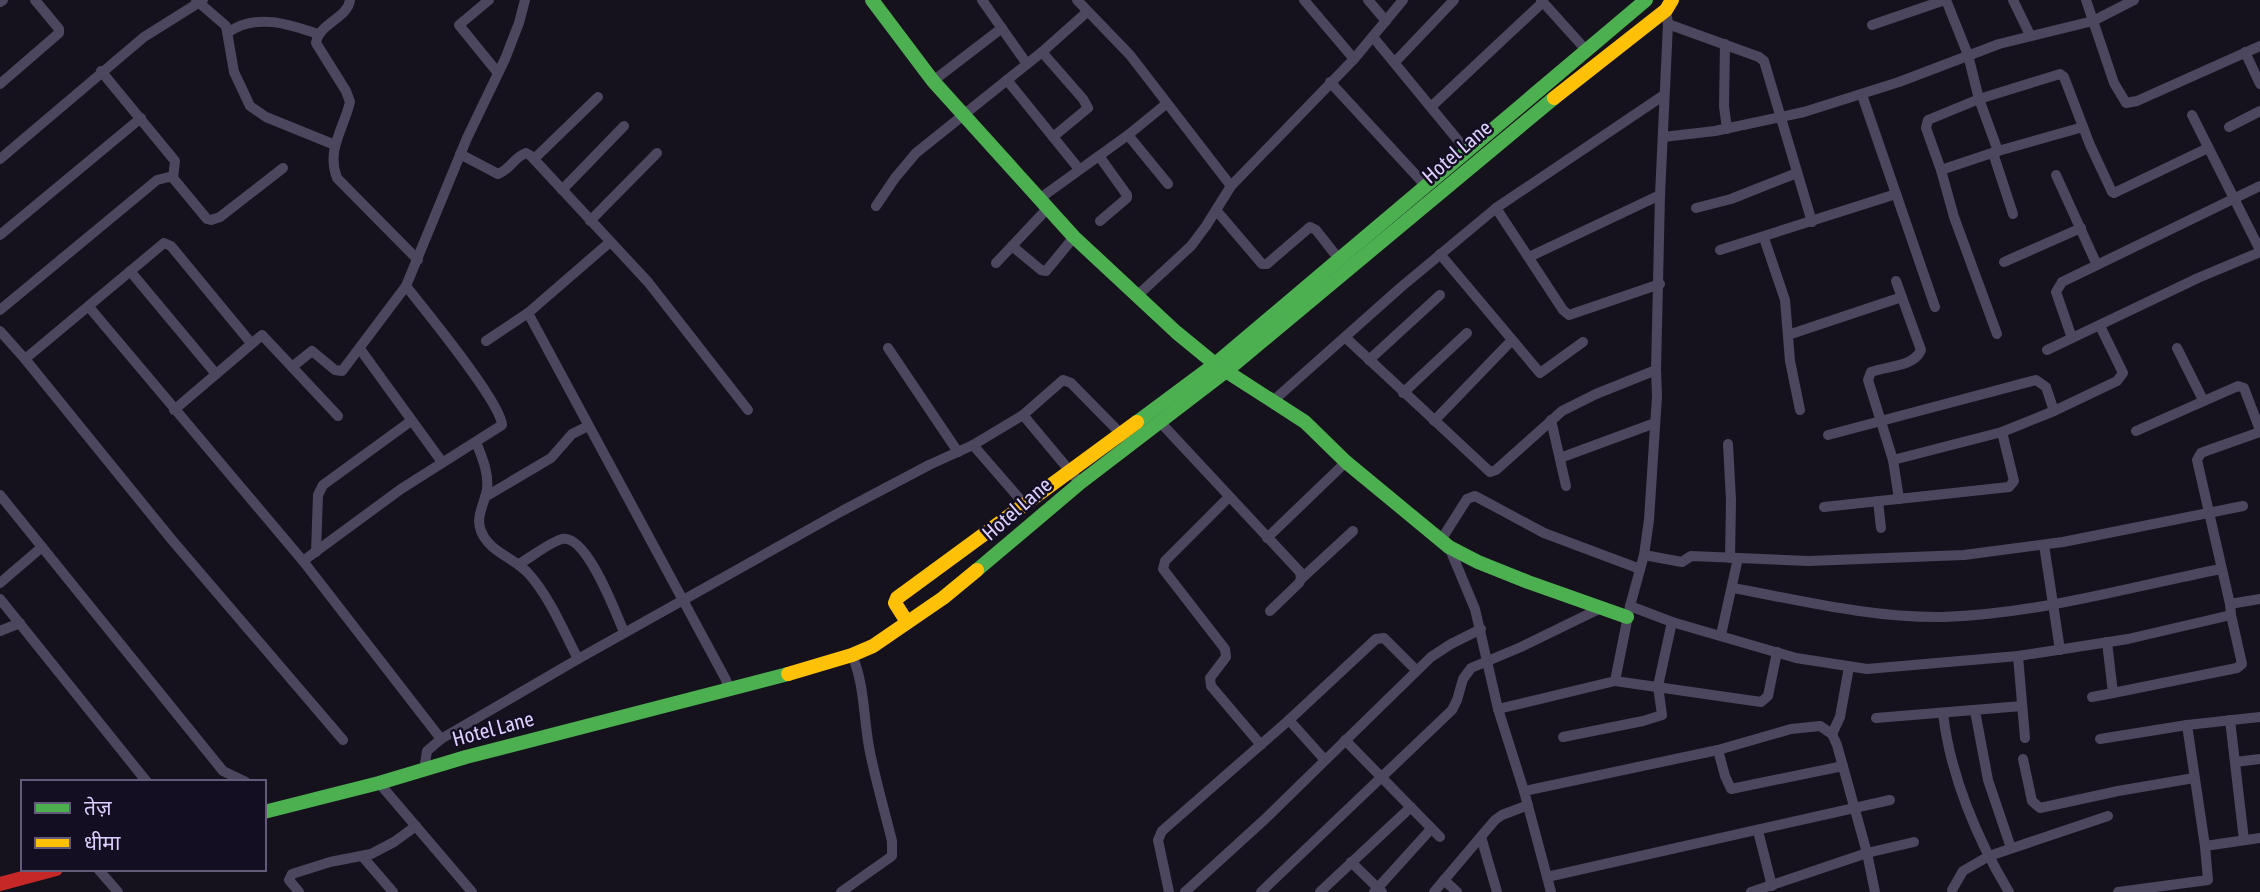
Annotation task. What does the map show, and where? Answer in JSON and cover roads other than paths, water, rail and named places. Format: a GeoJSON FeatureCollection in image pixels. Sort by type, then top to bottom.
{"type":"FeatureCollection","features":[{"type":"Feature","properties":{"kind":"street"},"geometry":{"type":"LineString","coordinates":[[0,84],[59,33],[59,29],[35,0]]}},
{"type":"Feature","properties":{"kind":"street"},"geometry":{"type":"LineString","coordinates":[[350,0],[348,8],[318,34],[316,43],[350,102],[335,145],[333,169],[337,178],[418,260]]}},
{"type":"Feature","properties":{"kind":"street"},"geometry":{"type":"LineString","coordinates":[[489,0],[459,25],[461,31],[498,74]]}},
{"type":"Feature","properties":{"kind":"street"},"geometry":{"type":"LineString","coordinates":[[292,367],[312,351],[339,372],[346,367],[406,286],[460,154],[498,74],[519,23],[525,0]]}},
{"type":"Feature","properties":{"kind":"street"},"geometry":{"type":"LineString","coordinates":[[872,0],[933,81],[1043,204],[1074,237],[1176,332],[1220,368],[1275,400],[1305,422],[1346,462],[1445,543],[1510,575],[1601,608],[1672,622],[1796,659],[1886,669],[1951,660],[2018,656],[2107,642],[2230,610],[2260,599]]}},
{"type":"Feature","properties":{"kind":"street"},"geometry":{"type":"LineString","coordinates":[[982,0],[1027,64]]}},
{"type":"Feature","properties":{"kind":"street"},"geometry":{"type":"LineString","coordinates":[[1077,0],[1130,55],[1231,186]]}},
{"type":"Feature","properties":{"kind":"street"},"geometry":{"type":"LineString","coordinates":[[1304,0],[1354,59]]}},
{"type":"Feature","properties":{"kind":"street"},"geometry":{"type":"LineString","coordinates":[[1368,0],[1387,21]]}},
{"type":"Feature","properties":{"kind":"street"},"geometry":{"type":"LineString","coordinates":[[1138,295],[1191,246],[1231,186],[1354,59],[1403,0]]}},
{"type":"Feature","properties":{"kind":"street"},"geometry":{"type":"LineString","coordinates":[[1395,62],[1454,0]]}},
{"type":"Feature","properties":{"kind":"street"},"geometry":{"type":"LineString","coordinates":[[1216,210],[1262,264],[1267,264],[1310,227],[1316,230],[1344,265],[1466,150],[1646,0]]}},
{"type":"Feature","properties":{"kind":"street"},"geometry":{"type":"LineString","coordinates":[[1872,25],[1945,0],[1968,55],[2013,214]]}},
{"type":"Feature","properties":{"kind":"street"},"geometry":{"type":"LineString","coordinates":[[2013,0],[2030,36]]}},
{"type":"Feature","properties":{"kind":"street"},"geometry":{"type":"LineString","coordinates":[[2086,0],[2114,83],[2126,103],[2137,101],[2260,46]]}},
{"type":"Feature","properties":{"kind":"street"},"geometry":{"type":"LineString","coordinates":[[1663,137],[1727,129],[1781,118],[1862,95],[1968,55],[2094,20],[2134,0]]}},
{"type":"Feature","properties":{"kind":"street"},"geometry":{"type":"LineString","coordinates":[[0,159],[101,71],[144,37],[199,1],[222,20],[229,32],[234,72],[250,106],[266,117],[335,145]]}},
{"type":"Feature","properties":{"kind":"street"},"geometry":{"type":"LineString","coordinates":[[1432,106],[1542,1],[1587,51]]}},
{"type":"Feature","properties":{"kind":"street"},"geometry":{"type":"LineString","coordinates":[[1615,681],[1644,555],[1650,507],[1669,11],[1725,44],[1765,61],[1812,222]]}},
{"type":"Feature","properties":{"kind":"street","name":"Hotel Lane"},"geometry":{"type":"LineString","coordinates":[[266,811],[379,783],[425,764],[466,757],[727,684],[852,655],[873,646],[902,616],[988,562],[1075,477],[1125,439],[1161,423],[1220,368],[1344,265],[1596,63],[1669,11]]}},
{"type":"Feature","properties":{"kind":"street"},"geometry":{"type":"LineString","coordinates":[[876,206],[916,153],[1042,52],[1087,12]]}},
{"type":"Feature","properties":{"kind":"street"},"geometry":{"type":"LineString","coordinates":[[229,32],[243,24],[274,22],[293,25],[318,34]]}},
{"type":"Feature","properties":{"kind":"street"},"geometry":{"type":"LineString","coordinates":[[933,81],[1002,28]]}},
{"type":"Feature","properties":{"kind":"street"},"geometry":{"type":"LineString","coordinates":[[1373,37],[1466,150]]}},
{"type":"Feature","properties":{"kind":"street"},"geometry":{"type":"LineString","coordinates":[[1725,44],[1724,106],[1727,129]]}},
{"type":"Feature","properties":{"kind":"street"},"geometry":{"type":"LineString","coordinates":[[1042,52],[1087,104],[1086,110],[1053,137]]}},
{"type":"Feature","properties":{"kind":"street"},"geometry":{"type":"LineString","coordinates":[[2245,52],[2260,84]]}},
{"type":"Feature","properties":{"kind":"street"},"geometry":{"type":"LineString","coordinates":[[101,71],[175,161],[173,178]]}},
{"type":"Feature","properties":{"kind":"street"},"geometry":{"type":"LineString","coordinates":[[1997,334],[1933,152],[1926,124],[1932,118],[1979,99],[2060,74],[2064,77],[2109,188],[2114,193],[2208,148]]}},
{"type":"Feature","properties":{"kind":"street"},"geometry":{"type":"LineString","coordinates":[[1007,80],[1079,169]]}},
{"type":"Feature","properties":{"kind":"street"},"geometry":{"type":"LineString","coordinates":[[1330,82],[1426,186]]}},
{"type":"Feature","properties":{"kind":"street"},"geometry":{"type":"LineString","coordinates":[[1275,400],[1400,288],[1496,208],[1664,94]]}},
{"type":"Feature","properties":{"kind":"street"},"geometry":{"type":"LineString","coordinates":[[1862,95],[1935,307]]}},
{"type":"Feature","properties":{"kind":"street"},"geometry":{"type":"LineString","coordinates":[[534,159],[598,97]]}},
{"type":"Feature","properties":{"kind":"street"},"geometry":{"type":"LineString","coordinates":[[996,263],[1043,204],[1079,169],[1166,104]]}},
{"type":"Feature","properties":{"kind":"street"},"geometry":{"type":"LineString","coordinates":[[2229,127],[2260,111]]}},
{"type":"Feature","properties":{"kind":"street"},"geometry":{"type":"LineString","coordinates":[[2047,350],[2260,251],[2192,115]]}},
{"type":"Feature","properties":{"kind":"street"},"geometry":{"type":"LineString","coordinates":[[0,235],[141,118]]}},
{"type":"Feature","properties":{"kind":"street"},"geometry":{"type":"LineString","coordinates":[[562,190],[624,126]]}},
{"type":"Feature","properties":{"kind":"street"},"geometry":{"type":"LineString","coordinates":[[1941,170],[2083,127]]}},
{"type":"Feature","properties":{"kind":"street"},"geometry":{"type":"LineString","coordinates":[[1128,135],[1168,184]]}},
{"type":"Feature","properties":{"kind":"street"},"geometry":{"type":"LineString","coordinates":[[460,154],[498,174],[505,171],[521,155],[526,153],[534,159],[676,315],[748,410]]}},
{"type":"Feature","properties":{"kind":"street"},"geometry":{"type":"LineString","coordinates":[[590,221],[657,153]]}},
{"type":"Feature","properties":{"kind":"street"},"geometry":{"type":"LineString","coordinates":[[1099,156],[1127,195],[1127,198],[1100,221]]}},
{"type":"Feature","properties":{"kind":"street"},"geometry":{"type":"LineString","coordinates":[[0,310],[157,180],[173,178],[207,219],[211,220],[220,217],[283,168]]}},
{"type":"Feature","properties":{"kind":"street"},"geometry":{"type":"LineString","coordinates":[[1696,208],[1731,199],[1797,173]]}},
{"type":"Feature","properties":{"kind":"street"},"geometry":{"type":"LineString","coordinates":[[2056,175],[2098,265]]}},
{"type":"Feature","properties":{"kind":"street"},"geometry":{"type":"LineString","coordinates":[[2072,338],[2056,292],[2062,282],[2260,186]]}},
{"type":"Feature","properties":{"kind":"street"},"geometry":{"type":"LineString","coordinates":[[1720,250],[1896,194]]}},
{"type":"Feature","properties":{"kind":"street"},"geometry":{"type":"LineString","coordinates":[[1529,257],[1660,195]]}},
{"type":"Feature","properties":{"kind":"street"},"geometry":{"type":"LineString","coordinates":[[1496,208],[1563,310],[1569,315],[1660,284]]}},
{"type":"Feature","properties":{"kind":"street"},"geometry":{"type":"LineString","coordinates":[[2004,262],[2081,228]]}},
{"type":"Feature","properties":{"kind":"street"},"geometry":{"type":"LineString","coordinates":[[1012,246],[1041,270],[1046,271],[1074,237]]}},
{"type":"Feature","properties":{"kind":"street"},"geometry":{"type":"LineString","coordinates":[[1764,238],[1785,300],[1790,361],[1800,410]]}},
{"type":"Feature","properties":{"kind":"street"},"geometry":{"type":"LineString","coordinates":[[486,341],[528,313],[610,242]]}},
{"type":"Feature","properties":{"kind":"street"},"geometry":{"type":"LineString","coordinates":[[25,359],[164,243],[171,246],[251,342]]}},
{"type":"Feature","properties":{"kind":"street"},"geometry":{"type":"LineString","coordinates":[[1440,254],[1541,373],[1583,342]]}},
{"type":"Feature","properties":{"kind":"street"},"geometry":{"type":"LineString","coordinates":[[130,271],[216,374]]}},
{"type":"Feature","properties":{"kind":"street"},"geometry":{"type":"LineString","coordinates":[[1896,281],[1921,350],[1913,360],[1875,370],[1868,376],[1893,460],[1899,499]]}},
{"type":"Feature","properties":{"kind":"street"},"geometry":{"type":"LineString","coordinates":[[303,561],[442,462],[500,428],[502,419],[458,353],[406,286]]}},
{"type":"Feature","properties":{"kind":"street"},"geometry":{"type":"LineString","coordinates":[[1369,360],[1440,295]]}},
{"type":"Feature","properties":{"kind":"street"},"geometry":{"type":"LineString","coordinates":[[1788,335],[1902,297]]}},
{"type":"Feature","properties":{"kind":"street"},"geometry":{"type":"LineString","coordinates":[[89,307],[303,561],[441,739]]}},
{"type":"Feature","properties":{"kind":"street"},"geometry":{"type":"LineString","coordinates":[[528,313],[727,684]]}},
{"type":"Feature","properties":{"kind":"street"},"geometry":{"type":"LineString","coordinates":[[1893,460],[2002,432],[2054,411],[2122,378],[2123,373],[2100,326]]}},
{"type":"Feature","properties":{"kind":"street"},"geometry":{"type":"LineString","coordinates":[[0,331],[4,347],[25,359],[138,500],[344,740]]}},
{"type":"Feature","properties":{"kind":"street"},"geometry":{"type":"LineString","coordinates":[[1403,393],[1467,333]]}},
{"type":"Feature","properties":{"kind":"street"},"geometry":{"type":"LineString","coordinates":[[174,410],[262,335],[338,416]]}},
{"type":"Feature","properties":{"kind":"street"},"geometry":{"type":"LineString","coordinates":[[1346,338],[1403,393],[1493,472],[1573,404],[1656,370]]}},
{"type":"Feature","properties":{"kind":"street"},"geometry":{"type":"LineString","coordinates":[[1434,421],[1512,340]]}},
{"type":"Feature","properties":{"kind":"street"},"geometry":{"type":"LineString","coordinates":[[888,348],[958,452]]}},
{"type":"Feature","properties":{"kind":"street"},"geometry":{"type":"LineString","coordinates":[[2177,348],[2203,400]]}},
{"type":"Feature","properties":{"kind":"street"},"geometry":{"type":"LineString","coordinates":[[360,349],[442,462]]}},
{"type":"Feature","properties":{"kind":"street"},"geometry":{"type":"LineString","coordinates":[[425,764],[431,747],[441,739],[624,632],[842,511],[973,445],[1024,415],[1066,380],[1125,439],[1220,368]]}},
{"type":"Feature","properties":{"kind":"street"},"geometry":{"type":"LineString","coordinates":[[1828,435],[2036,380],[2046,387],[2054,411]]}},
{"type":"Feature","properties":{"kind":"street"},"geometry":{"type":"LineString","coordinates":[[2092,697],[2241,667],[2242,664],[2198,456],[2206,450],[2260,431],[2242,386],[2136,430]]}},
{"type":"Feature","properties":{"kind":"street"},"geometry":{"type":"LineString","coordinates":[[902,616],[895,603],[897,598],[1025,505],[1075,477],[1024,415]]}},
{"type":"Feature","properties":{"kind":"street"},"geometry":{"type":"LineString","coordinates":[[1551,420],[1566,486]]}},
{"type":"Feature","properties":{"kind":"street"},"geometry":{"type":"LineString","coordinates":[[316,552],[318,495],[323,485],[411,421]]}},
{"type":"Feature","properties":{"kind":"street"},"geometry":{"type":"LineString","coordinates":[[1161,423],[1300,572],[1301,579]]}},
{"type":"Feature","properties":{"kind":"street"},"geometry":{"type":"LineString","coordinates":[[1560,458],[1655,423]]}},
{"type":"Feature","properties":{"kind":"street"},"geometry":{"type":"LineString","coordinates":[[485,497],[551,458],[568,438],[588,426]]}},
{"type":"Feature","properties":{"kind":"street"},"geometry":{"type":"LineString","coordinates":[[1824,507],[2009,487],[2014,481],[2002,432]]}},
{"type":"Feature","properties":{"kind":"street"},"geometry":{"type":"LineString","coordinates":[[476,442],[486,475],[479,528],[493,548],[519,564],[544,595],[578,659]]}},
{"type":"Feature","properties":{"kind":"street"},"geometry":{"type":"LineString","coordinates":[[1721,635],[1733,588],[1728,444]]}},
{"type":"Feature","properties":{"kind":"street"},"geometry":{"type":"LineString","coordinates":[[973,445],[1025,505]]}},
{"type":"Feature","properties":{"kind":"street"},"geometry":{"type":"LineString","coordinates":[[1267,538],[1346,462]]}},
{"type":"Feature","properties":{"kind":"street"},"geometry":{"type":"LineString","coordinates":[[0,495],[223,771],[242,780]]}},
{"type":"Feature","properties":{"kind":"street"},"geometry":{"type":"LineString","coordinates":[[1445,543],[1467,499],[1475,496],[1544,533],[1640,569]]}},
{"type":"Feature","properties":{"kind":"street"},"geometry":{"type":"LineString","coordinates":[[1229,497],[1166,561],[1163,569],[1225,649],[1226,657],[1210,678],[1211,686],[1261,745]]}},
{"type":"Feature","properties":{"kind":"street"},"geometry":{"type":"LineString","coordinates":[[1878,501],[1881,528]]}},
{"type":"Feature","properties":{"kind":"street"},"geometry":{"type":"LineString","coordinates":[[1644,555],[1682,562],[1691,556],[1809,561],[1964,555],[2044,545],[2243,506]]}},
{"type":"Feature","properties":{"kind":"street"},"geometry":{"type":"LineString","coordinates":[[1270,611],[1353,531]]}},
{"type":"Feature","properties":{"kind":"street"},"geometry":{"type":"LineString","coordinates":[[519,564],[562,539],[572,540],[592,563],[624,632]]}},
{"type":"Feature","properties":{"kind":"street"},"geometry":{"type":"LineString","coordinates":[[1445,543],[1467,587],[1481,629],[1498,709],[1528,804],[1551,892]]}},
{"type":"Feature","properties":{"kind":"street"},"geometry":{"type":"LineString","coordinates":[[2044,545],[2060,650]]}},
{"type":"Feature","properties":{"kind":"street"},"geometry":{"type":"LineString","coordinates":[[0,583],[42,547]]}},
{"type":"Feature","properties":{"kind":"street"},"geometry":{"type":"LineString","coordinates":[[1733,588],[1881,615],[1943,617],[2054,605],[2221,569]]}},
{"type":"Feature","properties":{"kind":"street"},"geometry":{"type":"LineString","coordinates":[[0,599],[145,780]]}},
{"type":"Feature","properties":{"kind":"street"},"geometry":{"type":"LineString","coordinates":[[1261,892],[1452,710],[1466,672],[1601,608]]}},
{"type":"Feature","properties":{"kind":"street"},"geometry":{"type":"LineString","coordinates":[[1563,737],[1659,716],[1663,711],[1658,686],[1672,622]]}},
{"type":"Feature","properties":{"kind":"street"},"geometry":{"type":"LineString","coordinates":[[0,631],[20,623]]}},
{"type":"Feature","properties":{"kind":"street"},"geometry":{"type":"LineString","coordinates":[[1185,892],[1264,820],[1416,670],[1451,644],[1481,629]]}},
{"type":"Feature","properties":{"kind":"street"},"geometry":{"type":"LineString","coordinates":[[1169,892],[1159,835],[1380,637],[1416,670]]}},
{"type":"Feature","properties":{"kind":"street"},"geometry":{"type":"LineString","coordinates":[[2107,642],[2113,693]]}},
{"type":"Feature","properties":{"kind":"street"},"geometry":{"type":"LineString","coordinates":[[1498,709],[1615,681],[1761,702],[1768,696],[1777,652]]}},
{"type":"Feature","properties":{"kind":"street"},"geometry":{"type":"LineString","coordinates":[[841,892],[892,856],[892,841],[871,756],[861,681],[852,655]]}},
{"type":"Feature","properties":{"kind":"street"},"geometry":{"type":"LineString","coordinates":[[2018,656],[2025,738]]}},
{"type":"Feature","properties":{"kind":"street"},"geometry":{"type":"LineString","coordinates":[[1832,734],[1840,717],[1849,667]]}},
{"type":"Feature","properties":{"kind":"street"},"geometry":{"type":"LineString","coordinates":[[1877,718],[2022,706]]}},
{"type":"Feature","properties":{"kind":"street"},"geometry":{"type":"LineString","coordinates":[[1975,711],[1987,780],[2011,848]]}},
{"type":"Feature","properties":{"kind":"street"},"geometry":{"type":"LineString","coordinates":[[1943,713],[1948,751],[1989,856],[2009,892]]}},
{"type":"Feature","properties":{"kind":"street"},"geometry":{"type":"LineString","coordinates":[[2100,739],[2260,717]]}},
{"type":"Feature","properties":{"kind":"street"},"geometry":{"type":"LineString","coordinates":[[1289,720],[1324,759]]}},
{"type":"Feature","properties":{"kind":"street"},"geometry":{"type":"LineString","coordinates":[[2230,720],[2244,840]]}},
{"type":"Feature","properties":{"kind":"street"},"geometry":{"type":"LineString","coordinates":[[2118,892],[2208,886],[2205,846],[2187,725]]}},
{"type":"Feature","properties":{"kind":"street"},"geometry":{"type":"LineString","coordinates":[[1524,791],[1718,750],[1799,727],[1820,726],[1832,734],[1843,766],[1875,892]]}},
{"type":"Feature","properties":{"kind":"street"},"geometry":{"type":"LineString","coordinates":[[1345,740],[1435,833],[1378,891],[1351,862]]}},
{"type":"Feature","properties":{"kind":"street"},"geometry":{"type":"LineString","coordinates":[[1718,750],[1731,789],[1843,766]]}},
{"type":"Feature","properties":{"kind":"street"},"geometry":{"type":"LineString","coordinates":[[2022,759],[2032,800],[2040,808],[2194,778]]}},
{"type":"Feature","properties":{"kind":"street"},"geometry":{"type":"LineString","coordinates":[[2235,762],[2260,759]]}},
{"type":"Feature","properties":{"kind":"street"},"geometry":{"type":"LineString","coordinates":[[379,783],[472,892]]}},
{"type":"Feature","properties":{"kind":"street"},"geometry":{"type":"LineString","coordinates":[[1547,877],[1890,800]]}},
{"type":"Feature","properties":{"kind":"street"},"geometry":{"type":"LineString","coordinates":[[1434,892],[1502,815],[1528,804]]}},
{"type":"Feature","properties":{"kind":"street"},"geometry":{"type":"LineString","coordinates":[[1320,892],[1411,807]]}},
{"type":"Feature","properties":{"kind":"street"},"geometry":{"type":"LineString","coordinates":[[1951,891],[1963,871],[1989,856],[2108,816]]}},
{"type":"Feature","properties":{"kind":"street"},"geometry":{"type":"LineString","coordinates":[[299,892],[289,880],[292,874],[385,848],[416,826]]}},
{"type":"Feature","properties":{"kind":"street"},"geometry":{"type":"LineString","coordinates":[[1758,831],[1772,886]]}},
{"type":"Feature","properties":{"kind":"street"},"geometry":{"type":"LineString","coordinates":[[1480,838],[1497,892]]}},
{"type":"Feature","properties":{"kind":"street"},"geometry":{"type":"LineString","coordinates":[[2205,846],[2260,838]]}},
{"type":"Feature","properties":{"kind":"street"},"geometry":{"type":"LineString","coordinates":[[1751,892],[1867,853],[1914,842]]}},
{"type":"Feature","properties":{"kind":"street"},"geometry":{"type":"LineString","coordinates":[[362,856],[393,892]]}},
{"type":"Feature","properties":{"kind":"street"},"geometry":{"type":"LineString","coordinates":[[0,884],[49,871]]}},
{"type":"Feature","properties":{"kind":"street"},"geometry":{"type":"LineString","coordinates":[[100,871],[118,892]]}},
{"type":"Feature","properties":{"kind":"street"},"geometry":{"type":"LineString","coordinates":[[1444,880],[1457,892]]}},
{"type":"Feature","properties":{"kind":"street"},"geometry":{"type":"LineString","coordinates":[[374,892],[384,882]]}}]}
